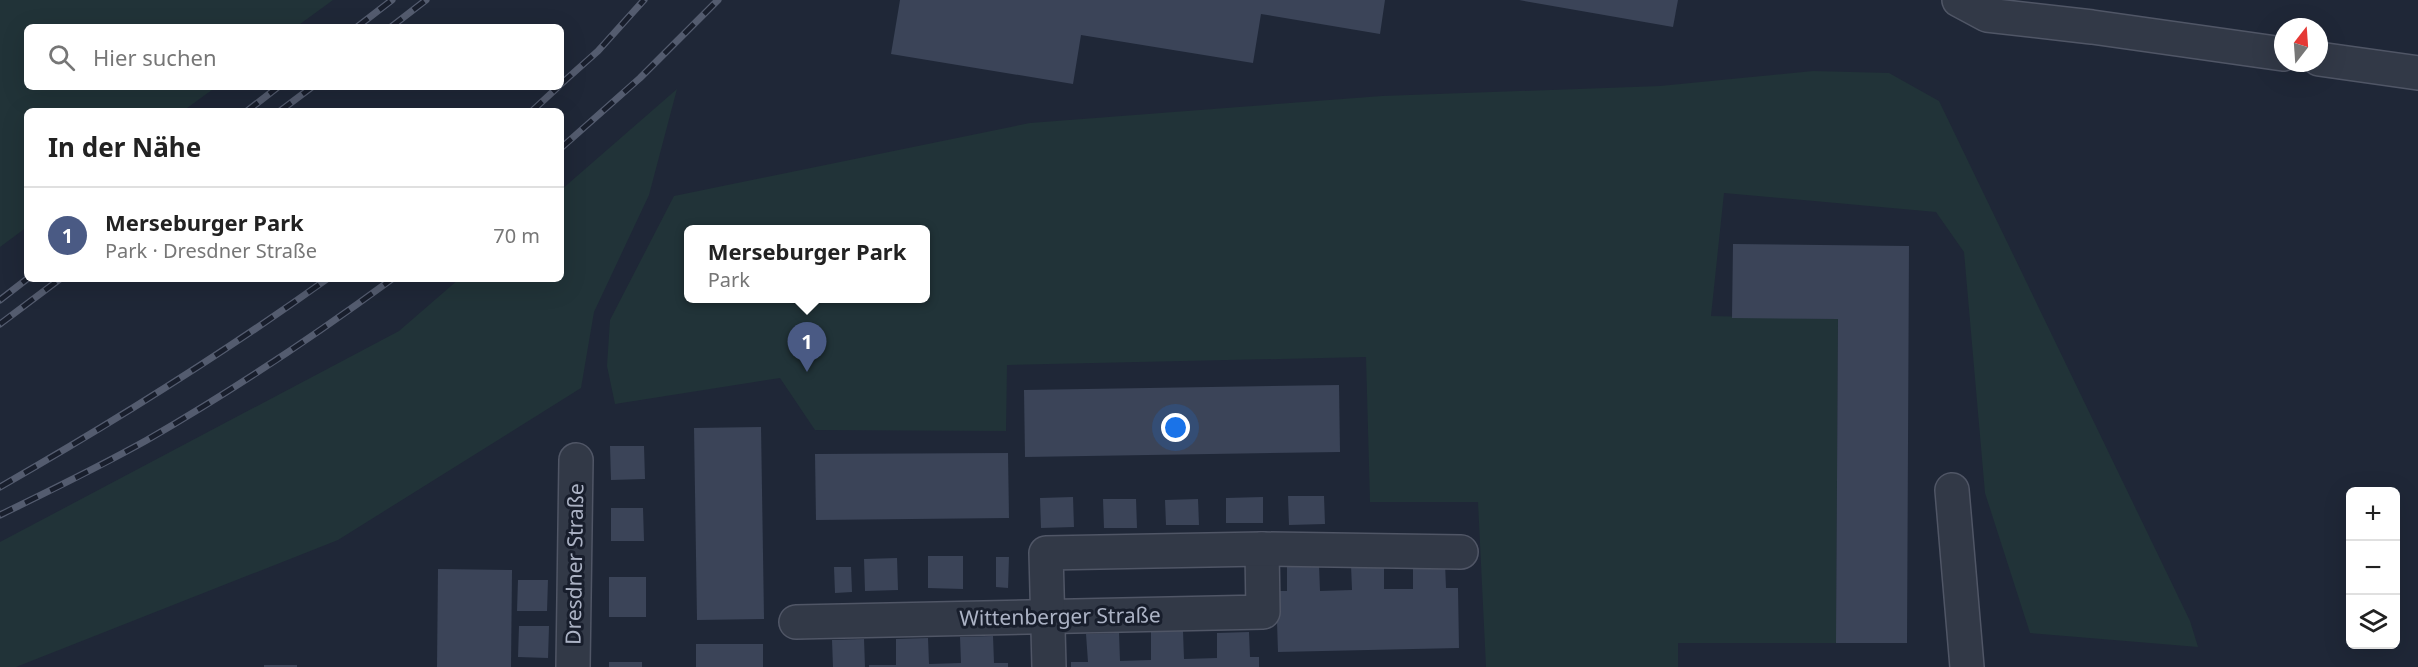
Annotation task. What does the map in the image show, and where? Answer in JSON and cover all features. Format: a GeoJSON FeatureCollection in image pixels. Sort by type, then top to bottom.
{"type":"FeatureCollection","features":[{"type":"Feature","properties":{"kind":"street"},"geometry":{"type":"LineString","coordinates":[[1959,0],[1987,15],[2274,53]]}},
{"type":"Feature","properties":{"kind":"street"},"geometry":{"type":"LineString","coordinates":[[2328,60],[2418,73]]}},
{"type":"Feature","properties":{"kind":"street","name":"Dresdner Straße"},"geometry":{"type":"LineString","coordinates":[[573,667],[576,460]]}},
{"type":"Feature","properties":{"kind":"street"},"geometry":{"type":"LineString","coordinates":[[1952,490],[1967,667]]}},
{"type":"Feature","properties":{"kind":"street"},"geometry":{"type":"LineString","coordinates":[[1049,667],[1046,553],[1262,549],[1461,552]]}},
{"type":"Feature","properties":{"kind":"street","name":"Wittenberger Straße"},"geometry":{"type":"LineString","coordinates":[[796,622],[1263,612],[1262,549]]}},
{"type":"Feature","properties":{"kind":"shaded area"},"geometry":{"type":"Polygon","coordinates":[[[0,0],[333,0],[300,24],[24,24],[24,90],[212,90],[187,108],[24,108],[24,229],[0,247],[0,0]]]}},
{"type":"Feature","properties":{"kind":"shaded area"},"geometry":{"type":"Polygon","coordinates":[[[1813,71],[1889,73],[1939,101],[2190,621],[2198,647],[2030,633],[1985,493],[1964,252],[1936,212],[1724,193],[1711,316],[1838,319],[1836,643],[1678,643],[1678,667],[1486,667],[1478,502],[1370,502],[1366,357],[1007,365],[1006,431],[815,430],[780,378],[615,404],[607,366],[610,320],[674,196],[1030,123],[1382,96],[1660,86],[1813,71]]]}},
{"type":"Feature","properties":{"kind":"shaded area"},"geometry":{"type":"Polygon","coordinates":[[[677,89],[649,195],[594,312],[581,388],[338,540],[16,667],[0,667],[0,542],[399,331],[456,282],[564,282],[564,187],[677,89]]]}},
{"type":"Feature","properties":{"kind":"building"},"geometry":{"type":"Polygon","coordinates":[[[900,0],[1385,0],[1380,34],[1261,14],[1253,63],[1081,35],[1073,84],[891,54],[900,0]]]}},
{"type":"Feature","properties":{"kind":"building"},"geometry":{"type":"Polygon","coordinates":[[[1519,0],[1678,0],[1673,27],[1519,0]]]}},
{"type":"Feature","properties":{"kind":"building"},"geometry":{"type":"Polygon","coordinates":[[[1733,244],[1909,246],[1907,643],[1836,643],[1838,319],[1732,318],[1733,244]]]}},
{"type":"Feature","properties":{"kind":"building"},"geometry":{"type":"Polygon","coordinates":[[[1339,385],[1340,452],[1025,457],[1024,390],[1339,385]]]}},
{"type":"Feature","properties":{"kind":"building"},"geometry":{"type":"Polygon","coordinates":[[[761,427],[764,619],[697,620],[694,428],[761,427]]]}},
{"type":"Feature","properties":{"kind":"building"},"geometry":{"type":"Polygon","coordinates":[[[610,446],[644,446],[645,479],[611,480],[610,446]]]}},
{"type":"Feature","properties":{"kind":"building"},"geometry":{"type":"Polygon","coordinates":[[[1008,453],[1009,518],[816,520],[815,454],[1008,453]]]}},
{"type":"Feature","properties":{"kind":"building"},"geometry":{"type":"Polygon","coordinates":[[[1288,496],[1324,496],[1325,524],[1289,525],[1288,496]]]}},
{"type":"Feature","properties":{"kind":"building"},"geometry":{"type":"Polygon","coordinates":[[[1073,497],[1074,527],[1041,528],[1040,498],[1073,497]]]}},
{"type":"Feature","properties":{"kind":"building"},"geometry":{"type":"Polygon","coordinates":[[[1263,497],[1263,523],[1226,523],[1226,498],[1263,497]]]}},
{"type":"Feature","properties":{"kind":"building"},"geometry":{"type":"Polygon","coordinates":[[[1103,499],[1136,499],[1137,528],[1104,528],[1103,499]]]}},
{"type":"Feature","properties":{"kind":"building"},"geometry":{"type":"Polygon","coordinates":[[[1198,499],[1199,525],[1166,525],[1165,500],[1198,499]]]}},
{"type":"Feature","properties":{"kind":"building"},"geometry":{"type":"Polygon","coordinates":[[[611,508],[643,508],[644,541],[611,541],[611,508]]]}},
{"type":"Feature","properties":{"kind":"building"},"geometry":{"type":"Polygon","coordinates":[[[928,556],[963,556],[963,589],[928,588],[928,556]]]}},
{"type":"Feature","properties":{"kind":"building"},"geometry":{"type":"Polygon","coordinates":[[[996,557],[1009,557],[1008,588],[996,587],[996,557]]]}},
{"type":"Feature","properties":{"kind":"building"},"geometry":{"type":"Polygon","coordinates":[[[897,558],[898,590],[865,591],[864,559],[897,558]]]}},
{"type":"Feature","properties":{"kind":"building"},"geometry":{"type":"Polygon","coordinates":[[[1445,563],[1446,588],[1458,588],[1459,648],[1278,652],[1276,591],[1287,591],[1287,565],[1319,565],[1320,591],[1352,590],[1351,565],[1384,564],[1384,589],[1413,589],[1413,564],[1445,563]]]}},
{"type":"Feature","properties":{"kind":"building"},"geometry":{"type":"Polygon","coordinates":[[[834,567],[851,567],[852,592],[835,593],[834,567]]]}},
{"type":"Feature","properties":{"kind":"building"},"geometry":{"type":"Polygon","coordinates":[[[438,569],[512,570],[511,667],[437,667],[438,569]]]}},
{"type":"Feature","properties":{"kind":"building"},"geometry":{"type":"Polygon","coordinates":[[[609,577],[646,577],[646,617],[609,617],[609,577]]]}},
{"type":"Feature","properties":{"kind":"building"},"geometry":{"type":"Polygon","coordinates":[[[518,580],[548,580],[547,611],[517,611],[518,580]]]}},
{"type":"Feature","properties":{"kind":"building"},"geometry":{"type":"Polygon","coordinates":[[[519,626],[549,626],[548,658],[518,657],[519,626]]]}},
{"type":"Feature","properties":{"kind":"building"},"geometry":{"type":"Polygon","coordinates":[[[1183,631],[1184,659],[1217,658],[1217,633],[1249,632],[1250,657],[1259,657],[1259,667],[1071,667],[1071,662],[1088,662],[1086,634],[1119,633],[1120,661],[1151,660],[1151,632],[1183,631]]]}},
{"type":"Feature","properties":{"kind":"building"},"geometry":{"type":"Polygon","coordinates":[[[993,636],[994,663],[1008,663],[1008,667],[869,667],[869,665],[896,665],[896,639],[928,638],[929,664],[961,663],[960,637],[993,636]]]}},
{"type":"Feature","properties":{"kind":"building"},"geometry":{"type":"Polygon","coordinates":[[[864,639],[865,667],[833,667],[832,640],[864,639]]]}},
{"type":"Feature","properties":{"kind":"building"},"geometry":{"type":"Polygon","coordinates":[[[696,644],[763,644],[763,667],[696,667],[696,644]]]}},
{"type":"Feature","properties":{"kind":"building"},"geometry":{"type":"Polygon","coordinates":[[[609,662],[642,662],[642,667],[609,667],[609,662]]]}},
{"type":"Feature","properties":{"kind":"building"},"geometry":{"type":"Polygon","coordinates":[[[264,665],[297,665],[297,667],[264,667],[264,665]]]}},
{"type":"Feature","properties":{"kind":"railway"},"geometry":{"type":"LineString","coordinates":[[361,24],[392,0]]}},
{"type":"Feature","properties":{"kind":"railway"},"geometry":{"type":"LineString","coordinates":[[395,24],[426,0]]}},
{"type":"Feature","properties":{"kind":"railway"},"geometry":{"type":"LineString","coordinates":[[564,81],[598,51],[644,0]]}},
{"type":"Feature","properties":{"kind":"railway"},"geometry":{"type":"LineString","coordinates":[[564,145],[640,78],[718,0]]}},
{"type":"Feature","properties":{"kind":"railway"},"geometry":{"type":"LineString","coordinates":[[251,108],[274,90]]}},
{"type":"Feature","properties":{"kind":"railway"},"geometry":{"type":"LineString","coordinates":[[284,108],[308,90]]}},
{"type":"Feature","properties":{"kind":"railway"},"geometry":{"type":"LineString","coordinates":[[535,108],[555,90]]}},
{"type":"Feature","properties":{"kind":"railway"},"geometry":{"type":"LineString","coordinates":[[0,300],[24,281]]}},
{"type":"Feature","properties":{"kind":"railway"},"geometry":{"type":"LineString","coordinates":[[0,324],[56,282]]}},
{"type":"Feature","properties":{"kind":"railway"},"geometry":{"type":"LineString","coordinates":[[0,487],[166,387],[323,282]]}},
{"type":"Feature","properties":{"kind":"railway"},"geometry":{"type":"LineString","coordinates":[[0,515],[111,460],[179,421],[272,363],[388,282]]}},
{"type":"Feature","properties":{"kind":"place","name":"Merseburger Park"},"geometry":{"type":"Point","coordinates":[807,372]}}]}
